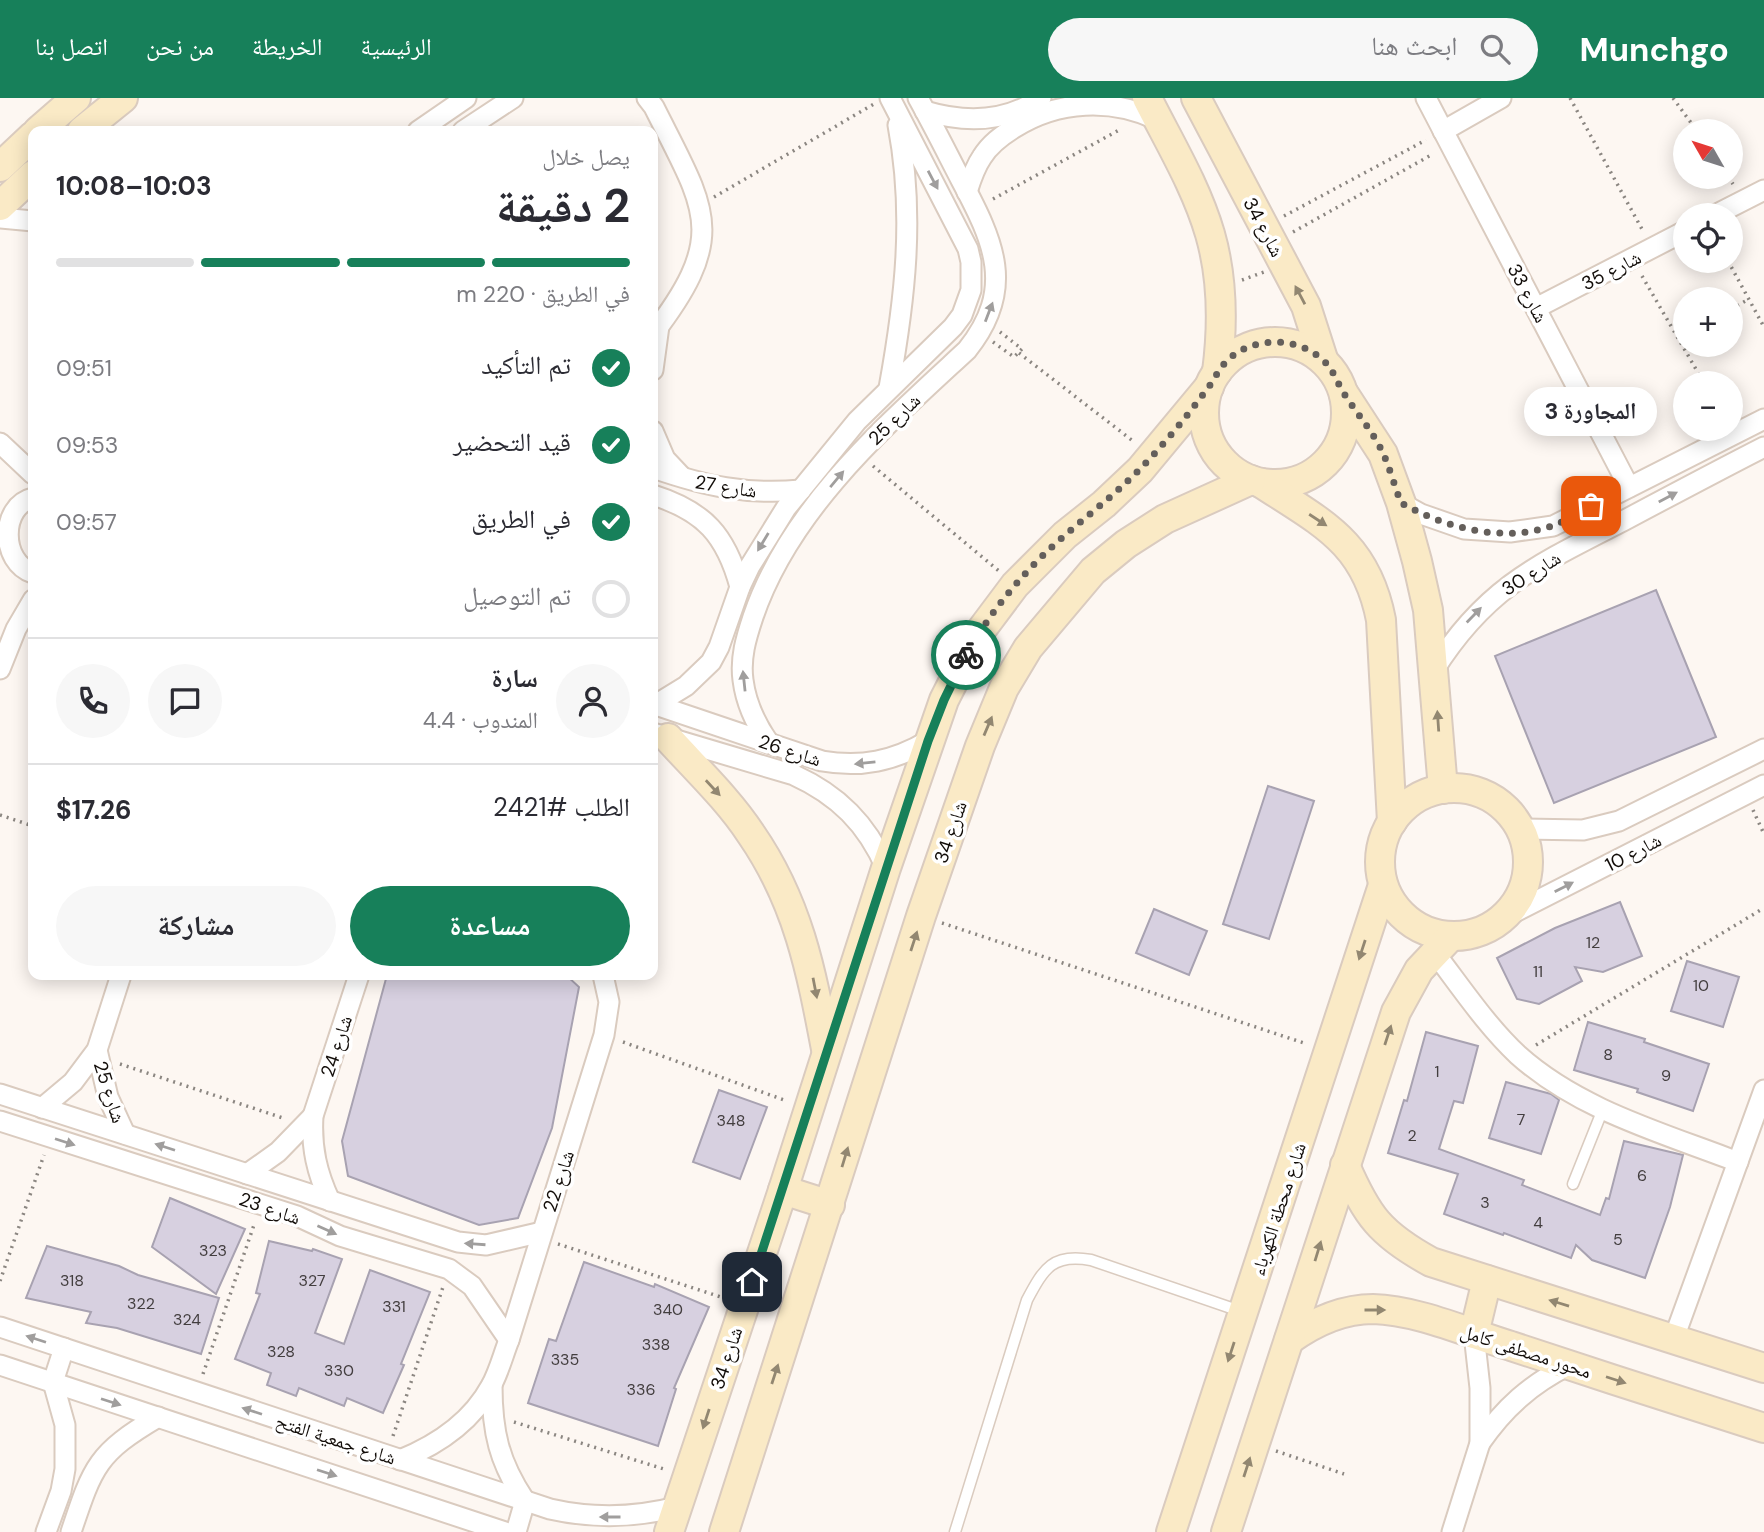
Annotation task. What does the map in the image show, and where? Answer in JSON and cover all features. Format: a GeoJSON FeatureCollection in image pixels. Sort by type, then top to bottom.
{"type":"FeatureCollection","features":[{"type":"Feature","properties":{"kind":"street"},"geometry":{"type":"LineString","coordinates":[[44,126],[76,98]]}},
{"type":"Feature","properties":{"kind":"street"},"geometry":{"type":"LineString","coordinates":[[88,126],[123,98]]}},
{"type":"Feature","properties":{"kind":"street"},"geometry":{"type":"LineString","coordinates":[[425,126],[466,98]]}},
{"type":"Feature","properties":{"kind":"street"},"geometry":{"type":"LineString","coordinates":[[470,126],[513,98]]}},
{"type":"Feature","properties":{"kind":"street"},"geometry":{"type":"LineString","coordinates":[[972,200],[976,166],[991,145],[1041,98]]}},
{"type":"Feature","properties":{"kind":"street","name":"شارع 34"},"geometry":{"type":"LineString","coordinates":[[1196,98],[1306,306],[1323,359]]}},
{"type":"Feature","properties":{"kind":"street","name":"شارع 33"},"geometry":{"type":"LineString","coordinates":[[1426,98],[1629,487]]}},
{"type":"Feature","properties":{"kind":"street"},"geometry":{"type":"LineString","coordinates":[[1447,137],[1501,98]]}},
{"type":"Feature","properties":{"kind":"street"},"geometry":{"type":"LineString","coordinates":[[651,101],[692,183],[700,205],[703,236],[696,266],[658,327]]}},
{"type":"Feature","properties":{"kind":"street"},"geometry":{"type":"LineString","coordinates":[[888,388],[905,295],[908,232],[905,169],[890,101]]}},
{"type":"Feature","properties":{"kind":"street","name":"شارع 25"},"geometry":{"type":"LineString","coordinates":[[658,703],[686,686],[711,662],[740,587],[760,546],[801,490],[888,388],[953,327],[968,303],[971,262],[962,236],[890,101]]}},
{"type":"Feature","properties":{"kind":"street"},"geometry":{"type":"LineString","coordinates":[[922,104],[958,119],[975,120],[1088,103],[1151,111],[1205,216],[1216,259],[1220,288],[1221,343],[1205,406],[1205,425],[1210,443],[1234,471],[1330,528],[1353,551],[1370,579],[1377,599],[1381,620],[1392,822]]}},
{"type":"Feature","properties":{"kind":"street","name":"شارع 25"},"geometry":{"type":"LineString","coordinates":[[769,743],[751,712],[743,677],[746,641],[764,589],[809,515],[858,454],[951,364],[983,328],[994,300],[997,269],[990,239],[922,104]]}},
{"type":"Feature","properties":{"kind":"street"},"geometry":{"type":"LineString","coordinates":[[448,110],[459,126]]}},
{"type":"Feature","properties":{"kind":"street"},"geometry":{"type":"LineString","coordinates":[[0,167],[28,141]]}},
{"type":"Feature","properties":{"kind":"street"},"geometry":{"type":"LineString","coordinates":[[0,206],[28,181]]}},
{"type":"Feature","properties":{"kind":"street"},"geometry":{"type":"LineString","coordinates":[[1739,203],[1764,190]]}},
{"type":"Feature","properties":{"kind":"street"},"geometry":{"type":"LineString","coordinates":[[0,218],[28,221]]}},
{"type":"Feature","properties":{"kind":"street","name":"شارع 35"},"geometry":{"type":"LineString","coordinates":[[1536,308],[1673,237]]}},
{"type":"Feature","properties":{"kind":"street"},"geometry":{"type":"LineString","coordinates":[[1213,380],[1230,357],[1248,347],[1267,342],[1287,342],[1306,348],[1323,359],[1336,375],[1344,394],[1383,454],[1401,503],[1428,610],[1443,789]]}},
{"type":"Feature","properties":{"kind":"street"},"geometry":{"type":"LineString","coordinates":[[934,346],[951,364]]}},
{"type":"Feature","properties":{"kind":"street","name":"شارع 34"},"geometry":{"type":"LineString","coordinates":[[673,1519],[928,741],[944,700],[965,657],[995,609],[1015,584],[1065,535],[1122,487],[1152,456],[1213,380]]}},
{"type":"Feature","properties":{"kind":"street"},"geometry":{"type":"LineString","coordinates":[[1256,482],[1285,484],[1308,476],[1327,462],[1341,441],[1347,418],[1344,394]]}},
{"type":"Feature","properties":{"kind":"street","name":"شارع 30"},"geometry":{"type":"LineString","coordinates":[[1401,503],[1421,514],[1464,529],[1487,532],[1553,526],[1764,419]]}},
{"type":"Feature","properties":{"kind":"street"},"geometry":{"type":"LineString","coordinates":[[0,443],[28,469]]}},
{"type":"Feature","properties":{"kind":"street"},"geometry":{"type":"LineString","coordinates":[[658,443],[665,459],[684,479],[678,503]]}},
{"type":"Feature","properties":{"kind":"street","name":"شارع 30"},"geometry":{"type":"LineString","coordinates":[[1434,670],[1463,627],[1511,583],[1544,562],[1764,447]]}},
{"type":"Feature","properties":{"kind":"street","name":"شارع 27"},"geometry":{"type":"LineString","coordinates":[[658,470],[684,479],[742,491],[801,490]]}},
{"type":"Feature","properties":{"kind":"street","name":"شارع 34"},"geometry":{"type":"LineString","coordinates":[[724,1532],[921,916],[980,746],[1004,688],[1028,648],[1093,571],[1126,544],[1165,519],[1256,482]]}},
{"type":"Feature","properties":{"kind":"street","name":"شارع 27"},"geometry":{"type":"LineString","coordinates":[[658,497],[694,512],[719,538],[728,553],[740,587]]}},
{"type":"Feature","properties":{"kind":"street"},"geometry":{"type":"LineString","coordinates":[[28,500],[9,512],[3,523],[1,544],[14,565],[28,571]]}},
{"type":"Feature","properties":{"kind":"street"},"geometry":{"type":"LineString","coordinates":[[1532,530],[1544,562]]}},
{"type":"Feature","properties":{"kind":"street"},"geometry":{"type":"LineString","coordinates":[[0,669],[16,629],[28,609]]}},
{"type":"Feature","properties":{"kind":"street"},"geometry":{"type":"LineString","coordinates":[[730,615],[751,624]]}},
{"type":"Feature","properties":{"kind":"street","name":"شارع 26"},"geometry":{"type":"LineString","coordinates":[[658,706],[822,761],[842,765],[897,757],[928,741]]}},
{"type":"Feature","properties":{"kind":"street"},"geometry":{"type":"LineString","coordinates":[[660,735],[732,808],[767,858],[782,886],[804,943],[827,1053]]}},
{"type":"Feature","properties":{"kind":"street","name":"شارع 26"},"geometry":{"type":"LineString","coordinates":[[660,735],[794,775],[828,793],[857,818],[869,834],[886,868]]}},
{"type":"Feature","properties":{"kind":"street","name":"شارع 10"},"geometry":{"type":"LineString","coordinates":[[1520,829],[1583,830],[1619,821],[1764,749]]}},
{"type":"Feature","properties":{"kind":"street"},"geometry":{"type":"LineString","coordinates":[[794,775],[803,754]]}},
{"type":"Feature","properties":{"kind":"street","name":"شارع 10"},"geometry":{"type":"LineString","coordinates":[[1503,918],[1764,785]]}},
{"type":"Feature","properties":{"kind":"street"},"geometry":{"type":"LineString","coordinates":[[1226,1532],[1345,1165],[1396,1012],[1406,990],[1443,944],[1487,928],[1503,918],[1518,899],[1527,876],[1527,852],[1520,829],[1510,813],[1496,801],[1470,790],[1443,789],[1423,795],[1406,806],[1392,822],[1383,842],[1380,863],[1383,885],[1393,905],[1409,921],[1443,944],[1495,1032],[1554,1083],[1603,1110],[1738,1162]]}},
{"type":"Feature","properties":{"kind":"street","name":"شارع محطة الكهرباء"},"geometry":{"type":"LineString","coordinates":[[1171,1532],[1383,885]]}},
{"type":"Feature","properties":{"kind":"street","name":"شارع 25"},"geometry":{"type":"LineString","coordinates":[[41,1108],[73,1082],[98,1053],[120,980]]}},
{"type":"Feature","properties":{"kind":"street","name":"شارع 24"},"geometry":{"type":"LineString","coordinates":[[247,1174],[278,1152],[309,1121],[357,980]]}},
{"type":"Feature","properties":{"kind":"street","name":"شارع 22"},"geometry":{"type":"LineString","coordinates":[[393,1458],[428,1448],[453,1431],[492,1385],[509,1340],[604,1035],[609,1002],[604,980]]}},
{"type":"Feature","properties":{"kind":"street","name":"شارع 25"},"geometry":{"type":"LineString","coordinates":[[98,1053],[108,1097],[125,1134]]}},
{"type":"Feature","properties":{"kind":"street"},"geometry":{"type":"LineString","coordinates":[[1674,1338],[1764,1090]]}},
{"type":"Feature","properties":{"kind":"street","name":"شارع 23"},"geometry":{"type":"LineString","coordinates":[[0,1094],[473,1245],[500,1244],[540,1235]]}},
{"type":"Feature","properties":{"kind":"street","name":"شارع 24"},"geometry":{"type":"LineString","coordinates":[[309,1121],[314,1160],[330,1201]]}},
{"type":"Feature","properties":{"kind":"street","name":"شارع 23"},"geometry":{"type":"LineString","coordinates":[[5,1126],[50,1137],[297,1216],[340,1236],[449,1269],[461,1276],[481,1298],[509,1340]]}},
{"type":"Feature","properties":{"kind":"street"},"geometry":{"type":"LineString","coordinates":[[187,1181],[194,1157]]}},
{"type":"Feature","properties":{"kind":"street"},"geometry":{"type":"LineString","coordinates":[[1345,1165],[1362,1203],[1375,1222],[1392,1237],[1430,1262],[1764,1368]]}},
{"type":"Feature","properties":{"kind":"street"},"geometry":{"type":"LineString","coordinates":[[783,1190],[830,1205]]}},
{"type":"Feature","properties":{"kind":"street"},"geometry":{"type":"LineString","coordinates":[[405,1256],[413,1228]]}},
{"type":"Feature","properties":{"kind":"street"},"geometry":{"type":"LineString","coordinates":[[1452,1532],[1480,1443],[1480,1388],[1474,1334],[1487,1280]]}},
{"type":"Feature","properties":{"kind":"street","name":"محور مصطفى كامل"},"geometry":{"type":"LineString","coordinates":[[1289,1340],[1307,1327],[1327,1318],[1371,1309],[1392,1310],[1764,1428]]}},
{"type":"Feature","properties":{"kind":"street","name":"شارع جمعية الفتح"},"geometry":{"type":"LineString","coordinates":[[0,1327],[563,1512],[601,1517],[652,1513],[673,1519]]}},
{"type":"Feature","properties":{"kind":"street"},"geometry":{"type":"LineString","coordinates":[[46,1532],[61,1491],[66,1447],[65,1425],[53,1382],[64,1349]]}},
{"type":"Feature","properties":{"kind":"street","name":"شارع جمعية الفتح"},"geometry":{"type":"LineString","coordinates":[[0,1365],[505,1532]]}},
{"type":"Feature","properties":{"kind":"street"},"geometry":{"type":"LineString","coordinates":[[1480,1443],[1518,1397],[1569,1365]]}},
{"type":"Feature","properties":{"kind":"street","name":"شارع 22"},"geometry":{"type":"LineString","coordinates":[[492,1385],[494,1434],[506,1469],[525,1501]]}},
{"type":"Feature","properties":{"kind":"street"},"geometry":{"type":"LineString","coordinates":[[71,1532],[88,1482],[106,1454],[118,1441],[158,1417]]}},
{"type":"Feature","properties":{"kind":"street"},"geometry":{"type":"LineString","coordinates":[[61,1491],[82,1499]]}},
{"type":"Feature","properties":{"kind":"street"},"geometry":{"type":"LineString","coordinates":[[516,1532],[525,1501]]}},
{"type":"Feature","properties":{"kind":"lane"},"geometry":{"type":"LineString","coordinates":[[1573,1184],[1603,1110]]}},
{"type":"Feature","properties":{"kind":"lane"},"geometry":{"type":"LineString","coordinates":[[955,1532],[1027,1300],[1041,1273],[1056,1261],[1072,1256],[1091,1260],[1244,1313]]}},
{"type":"Feature","properties":{"kind":"path"},"geometry":{"type":"LineString","coordinates":[[1570,98],[1652,248]]}},
{"type":"Feature","properties":{"kind":"path"},"geometry":{"type":"LineString","coordinates":[[1673,98],[1688,119]]}},
{"type":"Feature","properties":{"kind":"path"},"geometry":{"type":"LineString","coordinates":[[700,205],[890,101]]}},
{"type":"Feature","properties":{"kind":"path"},"geometry":{"type":"LineString","coordinates":[[972,200],[1151,111]]}},
{"type":"Feature","properties":{"kind":"path"},"geometry":{"type":"LineString","coordinates":[[1273,245],[1447,137]]}},
{"type":"Feature","properties":{"kind":"path"},"geometry":{"type":"LineString","coordinates":[[1220,288],[1273,245],[1447,137]]}},
{"type":"Feature","properties":{"kind":"path"},"geometry":{"type":"LineString","coordinates":[[1632,259],[1673,330]]}},
{"type":"Feature","properties":{"kind":"path"},"geometry":{"type":"LineString","coordinates":[[1735,273],[1764,327]]}},
{"type":"Feature","properties":{"kind":"path"},"geometry":{"type":"LineString","coordinates":[[1743,302],[1749,299]]}},
{"type":"Feature","properties":{"kind":"path"},"geometry":{"type":"LineString","coordinates":[[983,328],[1021,347],[1019,353],[1014,357],[983,328]]}},
{"type":"Feature","properties":{"kind":"path"},"geometry":{"type":"LineString","coordinates":[[1019,353],[1152,456]]}},
{"type":"Feature","properties":{"kind":"path"},"geometry":{"type":"LineString","coordinates":[[858,454],[1015,584]]}},
{"type":"Feature","properties":{"kind":"path"},"geometry":{"type":"LineString","coordinates":[[1746,794],[1764,834]]}},
{"type":"Feature","properties":{"kind":"path"},"geometry":{"type":"LineString","coordinates":[[0,815],[28,824]]}},
{"type":"Feature","properties":{"kind":"path"},"geometry":{"type":"LineString","coordinates":[[1519,1055],[1764,908]]}},
{"type":"Feature","properties":{"kind":"path"},"geometry":{"type":"LineString","coordinates":[[921,916],[1329,1051]]}},
{"type":"Feature","properties":{"kind":"path"},"geometry":{"type":"LineString","coordinates":[[604,1035],[809,1108]]}},
{"type":"Feature","properties":{"kind":"path"},"geometry":{"type":"LineString","coordinates":[[98,1053],[309,1121]]}},
{"type":"Feature","properties":{"kind":"path"},"geometry":{"type":"LineString","coordinates":[[0,1281],[50,1137]]}},
{"type":"Feature","properties":{"kind":"path"},"geometry":{"type":"LineString","coordinates":[[197,1393],[261,1205]]}},
{"type":"Feature","properties":{"kind":"path"},"geometry":{"type":"LineString","coordinates":[[540,1235],[744,1305]]}},
{"type":"Feature","properties":{"kind":"path"},"geometry":{"type":"LineString","coordinates":[[393,1458],[449,1269]]}},
{"type":"Feature","properties":{"kind":"path"},"geometry":{"type":"LineString","coordinates":[[492,1415],[688,1476]]}},
{"type":"Feature","properties":{"kind":"path"},"geometry":{"type":"LineString","coordinates":[[1255,1444],[1344,1474]]}},
{"type":"Feature","properties":{"kind":"building"},"geometry":{"type":"Polygon","coordinates":[[[1656,590],[1716,737],[1554,803],[1495,656],[1656,590]]]}},
{"type":"Feature","properties":{"kind":"building"},"geometry":{"type":"Polygon","coordinates":[[[1268,786],[1314,801],[1269,939],[1223,924],[1268,786]]]}},
{"type":"Feature","properties":{"kind":"building"},"geometry":{"type":"Polygon","coordinates":[[[1620,902],[1642,956],[1603,972],[1575,967],[1582,981],[1539,1004],[1517,999],[1497,958],[1555,928],[1620,902]]]}},
{"type":"Feature","properties":{"kind":"building"},"geometry":{"type":"Polygon","coordinates":[[[1154,909],[1207,931],[1189,975],[1136,953],[1154,909]]]}},
{"type":"Feature","properties":{"kind":"building"},"geometry":{"type":"Polygon","coordinates":[[[1687,961],[1739,977],[1723,1027],[1671,1011],[1687,961]]]}},
{"type":"Feature","properties":{"kind":"building"},"geometry":{"type":"Polygon","coordinates":[[[386,980],[571,980],[579,987],[552,1128],[518,1218],[479,1225],[348,1176],[342,1141],[386,980]]]}},
{"type":"Feature","properties":{"kind":"building"},"geometry":{"type":"Polygon","coordinates":[[[1588,1022],[1645,1039],[1644,1042],[1709,1064],[1693,1111],[1637,1092],[1638,1089],[1574,1070],[1588,1022]]]}},
{"type":"Feature","properties":{"kind":"building"},"geometry":{"type":"Polygon","coordinates":[[[1426,1032],[1478,1046],[1463,1103],[1454,1101],[1439,1149],[1524,1180],[1522,1185],[1600,1215],[1606,1198],[1609,1199],[1624,1141],[1683,1155],[1670,1207],[1645,1278],[1592,1260],[1576,1245],[1571,1258],[1444,1214],[1458,1174],[1388,1153],[1404,1100],[1407,1101],[1426,1032]]]}},
{"type":"Feature","properties":{"kind":"building"},"geometry":{"type":"Polygon","coordinates":[[[1506,1082],[1551,1094],[1559,1100],[1541,1154],[1489,1138],[1506,1082]]]}},
{"type":"Feature","properties":{"kind":"building"},"geometry":{"type":"Polygon","coordinates":[[[719,1090],[767,1107],[740,1179],[693,1162],[719,1090]]]}},
{"type":"Feature","properties":{"kind":"building"},"geometry":{"type":"Polygon","coordinates":[[[170,1198],[245,1229],[216,1294],[152,1247],[170,1198]]]}},
{"type":"Feature","properties":{"kind":"building"},"geometry":{"type":"Polygon","coordinates":[[[269,1241],[312,1251],[313,1249],[342,1259],[315,1333],[344,1344],[370,1270],[430,1292],[401,1364],[404,1365],[383,1413],[347,1398],[344,1406],[299,1388],[296,1396],[267,1385],[271,1373],[235,1359],[260,1294],[256,1293],[269,1241]]]}},
{"type":"Feature","properties":{"kind":"building"},"geometry":{"type":"Polygon","coordinates":[[[47,1246],[219,1298],[201,1354],[117,1328],[86,1323],[91,1312],[26,1298],[47,1246]]]}},
{"type":"Feature","properties":{"kind":"building"},"geometry":{"type":"Polygon","coordinates":[[[584,1262],[654,1287],[655,1284],[709,1307],[674,1388],[676,1389],[658,1446],[528,1403],[549,1339],[556,1341],[584,1262]]]}},
{"type":"Feature","properties":{"kind":"way so far"},"geometry":{"type":"LineString","coordinates":[[966,655],[995,609],[1015,584],[1065,535],[1140,470],[1185,418],[1230,357],[1248,347],[1267,342],[1287,342],[1306,348],[1323,359],[1336,375],[1344,394],[1383,454],[1401,503],[1421,514],[1464,529],[1510,533],[1553,526],[1591,506]]}},
{"type":"Feature","properties":{"kind":"place","name":"المجاورة 3"},"geometry":{"type":"Point","coordinates":[1591,506]}},
{"type":"Feature","properties":{"kind":"route"},"geometry":{"type":"LineString","coordinates":[[752,1282],[928,741],[966,655]]}}]}
